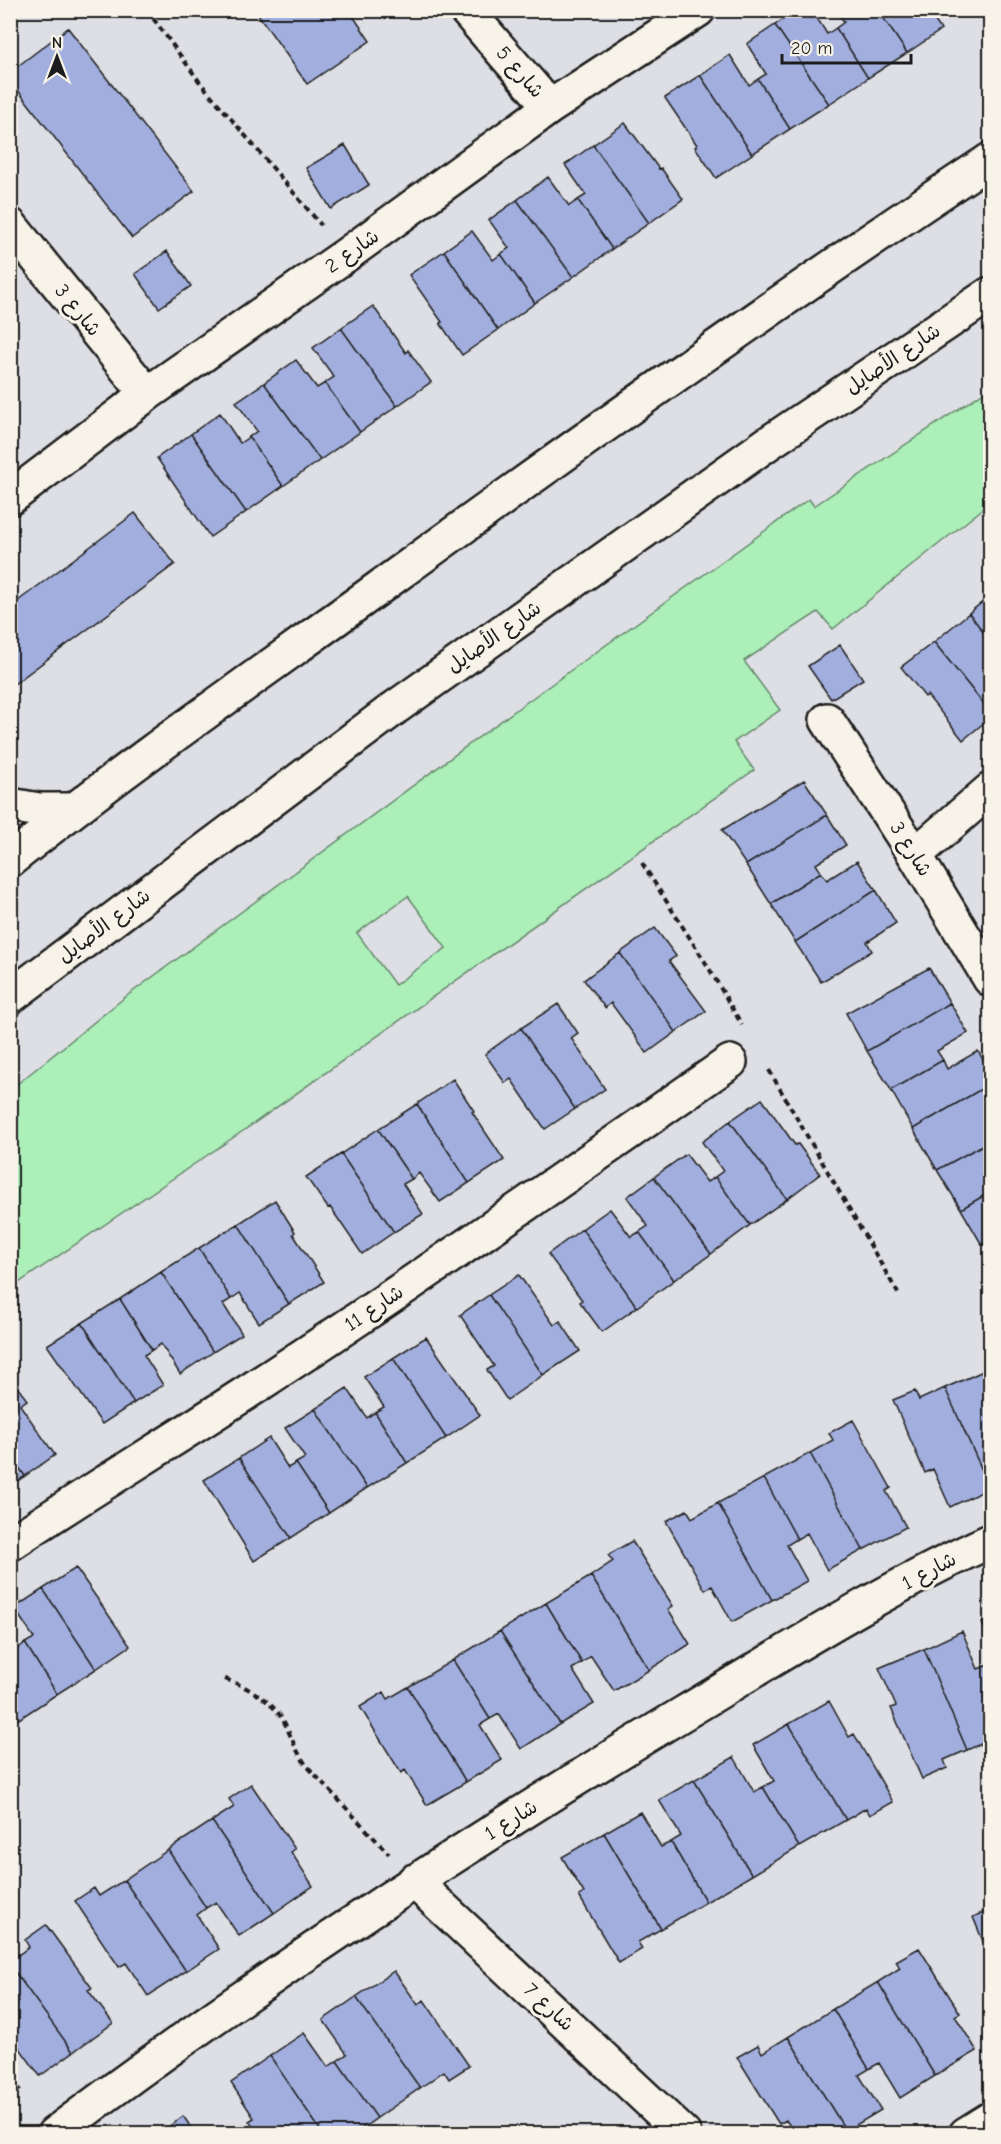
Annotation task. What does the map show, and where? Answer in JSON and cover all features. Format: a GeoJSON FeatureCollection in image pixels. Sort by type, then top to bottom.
{"type":"FeatureCollection","features":[{"type":"Feature","properties":{"kind":"street","name":"شارع 5"},"geometry":{"type":"LineString","coordinates":[[466,10],[550,107]]}},
{"type":"Feature","properties":{"kind":"street","name":"شارع 2"},"geometry":{"type":"LineString","coordinates":[[10,498],[147,394],[346,255],[550,107],[698,10]]}},
{"type":"Feature","properties":{"kind":"street"},"geometry":{"type":"LineString","coordinates":[[10,860],[73,810],[429,551],[718,345],[990,160]]}},
{"type":"Feature","properties":{"kind":"street","name":"شارع 3"},"geometry":{"type":"LineString","coordinates":[[10,225],[147,394]]}},
{"type":"Feature","properties":{"kind":"street","name":"شارع الأصايل"},"geometry":{"type":"LineString","coordinates":[[10,997],[396,707],[767,444],[990,294]]}},
{"type":"Feature","properties":{"kind":"street","name":"شارع 3"},"geometry":{"type":"LineString","coordinates":[[827,720],[915,855],[990,979]]}},
{"type":"Feature","properties":{"kind":"street"},"geometry":{"type":"LineString","coordinates":[[915,855],[990,790]]}},
{"type":"Feature","properties":{"kind":"street"},"geometry":{"type":"LineString","coordinates":[[10,805],[39,810],[73,810]]}},
{"type":"Feature","properties":{"kind":"street","name":"شارع 11"},"geometry":{"type":"LineString","coordinates":[[10,1544],[414,1282],[730,1062]]}},
{"type":"Feature","properties":{"kind":"street","name":"شارع 1"},"geometry":{"type":"LineString","coordinates":[[54,2133],[167,2049],[414,1881],[618,1752],[825,1629],[946,1561],[990,1541]]}},
{"type":"Feature","properties":{"kind":"street","name":"شارع 7"},"geometry":{"type":"LineString","coordinates":[[414,1881],[684,2133]]}},
{"type":"Feature","properties":{"kind":"street"},"geometry":{"type":"LineString","coordinates":[[966,2133],[990,2119]]}},
{"type":"Feature","properties":{"kind":"path"},"geometry":{"type":"LineString","coordinates":[[147,10],[199,81],[346,255]]}},
{"type":"Feature","properties":{"kind":"path"},"geometry":{"type":"LineString","coordinates":[[642,863],[743,1026]]}},
{"type":"Feature","properties":{"kind":"path"},"geometry":{"type":"LineString","coordinates":[[767,1067],[899,1295]]}},
{"type":"Feature","properties":{"kind":"path"},"geometry":{"type":"LineString","coordinates":[[225,1679],[245,1686],[261,1696],[276,1710],[287,1726],[298,1754],[414,1881]]}},
{"type":"Feature","properties":{"kind":"green space"},"geometry":{"type":"Polygon","coordinates":[[[990,388],[990,503],[833,629],[818,612],[744,661],[780,710],[734,742],[754,770],[246,1129],[11,1288],[11,1089],[124,998],[524,704],[809,499],[814,506],[990,388]],[[408,896],[357,933],[395,985],[446,948],[408,896]]]}},
{"type":"Feature","properties":{"kind":"building"},"geometry":{"type":"Polygon","coordinates":[[[255,10],[349,10],[370,41],[307,84],[255,10]]]}},
{"type":"Feature","properties":{"kind":"building"},"geometry":{"type":"Polygon","coordinates":[[[797,10],[812,10],[827,34],[836,28],[868,78],[829,104],[775,25],[797,10]]]}},
{"type":"Feature","properties":{"kind":"building"},"geometry":{"type":"Polygon","coordinates":[[[837,10],[878,10],[907,53],[868,78],[836,28],[844,22],[837,10]]]}},
{"type":"Feature","properties":{"kind":"building"},"geometry":{"type":"Polygon","coordinates":[[[878,10],[928,10],[941,30],[907,53],[878,10]]]}},
{"type":"Feature","properties":{"kind":"building"},"geometry":{"type":"Polygon","coordinates":[[[775,25],[829,104],[790,129],[758,79],[766,74],[747,44],[775,25]]]}},
{"type":"Feature","properties":{"kind":"building"},"geometry":{"type":"Polygon","coordinates":[[[68,28],[194,191],[132,238],[10,80],[10,72],[68,28]]]}},
{"type":"Feature","properties":{"kind":"building"},"geometry":{"type":"Polygon","coordinates":[[[730,55],[749,85],[758,79],[790,129],[752,154],[700,75],[730,55]]]}},
{"type":"Feature","properties":{"kind":"building"},"geometry":{"type":"Polygon","coordinates":[[[700,75],[752,154],[716,178],[665,98],[700,75]]]}},
{"type":"Feature","properties":{"kind":"building"},"geometry":{"type":"Polygon","coordinates":[[[625,123],[683,199],[649,223],[593,145],[625,123]]]}},
{"type":"Feature","properties":{"kind":"building"},"geometry":{"type":"Polygon","coordinates":[[[345,145],[369,185],[331,209],[306,168],[345,145]]]}},
{"type":"Feature","properties":{"kind":"building"},"geometry":{"type":"Polygon","coordinates":[[[593,145],[649,223],[612,249],[578,200],[586,195],[565,165],[593,145]]]}},
{"type":"Feature","properties":{"kind":"building"},"geometry":{"type":"Polygon","coordinates":[[[548,177],[569,206],[578,200],[612,249],[573,277],[517,200],[548,177]]]}},
{"type":"Feature","properties":{"kind":"building"},"geometry":{"type":"Polygon","coordinates":[[[517,200],[573,277],[535,303],[501,254],[509,248],[489,220],[517,200]]]}},
{"type":"Feature","properties":{"kind":"building"},"geometry":{"type":"Polygon","coordinates":[[[472,231],[493,260],[501,254],[535,303],[498,330],[444,251],[472,231]]]}},
{"type":"Feature","properties":{"kind":"building"},"geometry":{"type":"Polygon","coordinates":[[[167,251],[191,286],[159,308],[135,274],[167,251]]]}},
{"type":"Feature","properties":{"kind":"building"},"geometry":{"type":"Polygon","coordinates":[[[444,251],[498,330],[462,355],[409,275],[444,251]]]}},
{"type":"Feature","properties":{"kind":"building"},"geometry":{"type":"Polygon","coordinates":[[[373,306],[406,353],[408,350],[431,382],[397,406],[341,328],[373,306]]]}},
{"type":"Feature","properties":{"kind":"building"},"geometry":{"type":"Polygon","coordinates":[[[341,328],[397,406],[360,432],[325,383],[334,377],[313,348],[341,328]]]}},
{"type":"Feature","properties":{"kind":"building"},"geometry":{"type":"Polygon","coordinates":[[[296,360],[317,388],[325,383],[360,432],[320,460],[264,383],[296,360]]]}},
{"type":"Feature","properties":{"kind":"building"},"geometry":{"type":"Polygon","coordinates":[[[264,383],[320,460],[283,486],[249,437],[257,431],[236,402],[264,383]]]}},
{"type":"Feature","properties":{"kind":"building"},"geometry":{"type":"Polygon","coordinates":[[[220,413],[240,443],[249,437],[283,486],[246,512],[191,434],[220,413]]]}},
{"type":"Feature","properties":{"kind":"building"},"geometry":{"type":"Polygon","coordinates":[[[191,434],[246,512],[210,537],[157,458],[191,434]]]}},
{"type":"Feature","properties":{"kind":"building"},"geometry":{"type":"Polygon","coordinates":[[[135,513],[175,564],[10,687],[10,607],[135,513]]]}},
{"type":"Feature","properties":{"kind":"building"},"geometry":{"type":"Polygon","coordinates":[[[990,596],[990,641],[969,613],[990,596]]]}},
{"type":"Feature","properties":{"kind":"building"},"geometry":{"type":"Polygon","coordinates":[[[969,613],[990,641],[990,712],[934,642],[969,613]]]}},
{"type":"Feature","properties":{"kind":"building"},"geometry":{"type":"Polygon","coordinates":[[[934,642],[990,712],[990,718],[963,740],[901,667],[934,642]]]}},
{"type":"Feature","properties":{"kind":"building"},"geometry":{"type":"Polygon","coordinates":[[[840,645],[863,679],[831,699],[808,666],[840,645]]]}},
{"type":"Feature","properties":{"kind":"building"},"geometry":{"type":"Polygon","coordinates":[[[804,780],[827,815],[746,865],[722,830],[804,780]]]}},
{"type":"Feature","properties":{"kind":"building"},"geometry":{"type":"Polygon","coordinates":[[[827,815],[846,845],[816,864],[821,872],[771,904],[746,865],[827,815]]]}},
{"type":"Feature","properties":{"kind":"building"},"geometry":{"type":"Polygon","coordinates":[[[857,861],[876,890],[795,942],[771,904],[821,872],[827,880],[857,861]]]}},
{"type":"Feature","properties":{"kind":"building"},"geometry":{"type":"Polygon","coordinates":[[[876,890],[896,923],[867,942],[872,951],[821,982],[795,942],[876,890]]]}},
{"type":"Feature","properties":{"kind":"building"},"geometry":{"type":"Polygon","coordinates":[[[655,928],[676,956],[669,961],[706,1011],[676,1032],[620,953],[655,928]]]}},
{"type":"Feature","properties":{"kind":"building"},"geometry":{"type":"Polygon","coordinates":[[[620,953],[676,1032],[647,1053],[611,1003],[605,1008],[584,980],[620,953]]]}},
{"type":"Feature","properties":{"kind":"building"},"geometry":{"type":"Polygon","coordinates":[[[929,968],[950,1003],[867,1051],[846,1013],[929,968]]]}},
{"type":"Feature","properties":{"kind":"building"},"geometry":{"type":"Polygon","coordinates":[[[950,1003],[968,1033],[937,1051],[943,1060],[891,1090],[867,1051],[950,1003]]]}},
{"type":"Feature","properties":{"kind":"building"},"geometry":{"type":"Polygon","coordinates":[[[558,1004],[578,1033],[571,1038],[605,1089],[575,1109],[521,1028],[558,1004]]]}},
{"type":"Feature","properties":{"kind":"building"},"geometry":{"type":"Polygon","coordinates":[[[521,1028],[575,1109],[545,1129],[511,1079],[505,1083],[485,1054],[521,1028]]]}},
{"type":"Feature","properties":{"kind":"building"},"geometry":{"type":"Polygon","coordinates":[[[978,1051],[990,1072],[990,1084],[913,1129],[891,1090],[943,1060],[947,1069],[978,1051]]]}},
{"type":"Feature","properties":{"kind":"building"},"geometry":{"type":"Polygon","coordinates":[[[453,1079],[504,1160],[469,1183],[417,1104],[453,1079]]]}},
{"type":"Feature","properties":{"kind":"building"},"geometry":{"type":"Polygon","coordinates":[[[990,1084],[990,1129],[985,1132],[990,1141],[937,1170],[913,1129],[990,1084]]]}},
{"type":"Feature","properties":{"kind":"building"},"geometry":{"type":"Polygon","coordinates":[[[762,1099],[795,1145],[798,1144],[820,1174],[787,1199],[730,1121],[762,1099]]]}},
{"type":"Feature","properties":{"kind":"building"},"geometry":{"type":"Polygon","coordinates":[[[417,1104],[469,1183],[440,1202],[419,1173],[412,1179],[378,1129],[417,1104]]]}},
{"type":"Feature","properties":{"kind":"building"},"geometry":{"type":"Polygon","coordinates":[[[730,1121],[787,1199],[750,1225],[715,1177],[723,1171],[702,1142],[730,1121]]]}},
{"type":"Feature","properties":{"kind":"building"},"geometry":{"type":"Polygon","coordinates":[[[378,1129],[412,1179],[403,1184],[423,1214],[394,1232],[341,1154],[378,1129]]]}},
{"type":"Feature","properties":{"kind":"building"},"geometry":{"type":"Polygon","coordinates":[[[990,1141],[990,1192],[961,1209],[937,1170],[990,1141]]]}},
{"type":"Feature","properties":{"kind":"building"},"geometry":{"type":"Polygon","coordinates":[[[341,1154],[394,1232],[362,1254],[306,1177],[341,1154]]]}},
{"type":"Feature","properties":{"kind":"building"},"geometry":{"type":"Polygon","coordinates":[[[686,1154],[707,1182],[715,1177],[750,1225],[711,1254],[654,1177],[686,1154]]]}},
{"type":"Feature","properties":{"kind":"building"},"geometry":{"type":"Polygon","coordinates":[[[654,1177],[711,1254],[674,1280],[639,1232],[648,1226],[627,1197],[654,1177]]]}},
{"type":"Feature","properties":{"kind":"building"},"geometry":{"type":"Polygon","coordinates":[[[990,1192],[990,1240],[982,1245],[961,1209],[990,1192]]]}},
{"type":"Feature","properties":{"kind":"building"},"geometry":{"type":"Polygon","coordinates":[[[275,1200],[295,1232],[293,1234],[324,1282],[289,1304],[238,1224],[275,1200]]]}},
{"type":"Feature","properties":{"kind":"building"},"geometry":{"type":"Polygon","coordinates":[[[610,1209],[631,1237],[639,1232],[674,1280],[637,1307],[582,1229],[610,1209]]]}},
{"type":"Feature","properties":{"kind":"building"},"geometry":{"type":"Polygon","coordinates":[[[238,1224],[289,1304],[259,1323],[240,1293],[231,1299],[199,1248],[238,1224]]]}},
{"type":"Feature","properties":{"kind":"building"},"geometry":{"type":"Polygon","coordinates":[[[582,1229],[637,1307],[602,1332],[548,1254],[582,1229]]]}},
{"type":"Feature","properties":{"kind":"building"},"geometry":{"type":"Polygon","coordinates":[[[199,1248],[231,1299],[223,1304],[242,1334],[213,1352],[161,1272],[199,1248]]]}},
{"type":"Feature","properties":{"kind":"building"},"geometry":{"type":"Polygon","coordinates":[[[161,1272],[213,1352],[180,1374],[161,1344],[152,1350],[120,1299],[161,1272]]]}},
{"type":"Feature","properties":{"kind":"building"},"geometry":{"type":"Polygon","coordinates":[[[519,1275],[554,1325],[560,1321],[580,1351],[543,1375],[489,1295],[519,1275]]]}},
{"type":"Feature","properties":{"kind":"building"},"geometry":{"type":"Polygon","coordinates":[[[489,1295],[543,1375],[507,1400],[487,1370],[494,1366],[460,1315],[489,1295]]]}},
{"type":"Feature","properties":{"kind":"building"},"geometry":{"type":"Polygon","coordinates":[[[120,1299],[152,1350],[144,1355],[163,1385],[134,1403],[82,1323],[120,1299]]]}},
{"type":"Feature","properties":{"kind":"building"},"geometry":{"type":"Polygon","coordinates":[[[82,1323],[134,1403],[102,1424],[47,1345],[82,1323]]]}},
{"type":"Feature","properties":{"kind":"building"},"geometry":{"type":"Polygon","coordinates":[[[426,1337],[480,1415],[446,1438],[393,1358],[426,1337]]]}},
{"type":"Feature","properties":{"kind":"building"},"geometry":{"type":"Polygon","coordinates":[[[393,1358],[446,1438],[407,1463],[375,1412],[384,1407],[364,1377],[393,1358]]]}},
{"type":"Feature","properties":{"kind":"building"},"geometry":{"type":"Polygon","coordinates":[[[990,1368],[990,1488],[945,1388],[990,1368]]]}},
{"type":"Feature","properties":{"kind":"building"},"geometry":{"type":"Polygon","coordinates":[[[10,1377],[27,1400],[20,1405],[55,1455],[25,1476],[10,1455],[10,1377]]]}},
{"type":"Feature","properties":{"kind":"building"},"geometry":{"type":"Polygon","coordinates":[[[347,1388],[367,1418],[375,1412],[407,1463],[367,1488],[315,1409],[347,1388]]]}},
{"type":"Feature","properties":{"kind":"building"},"geometry":{"type":"Polygon","coordinates":[[[945,1388],[990,1488],[950,1507],[933,1469],[925,1473],[893,1400],[915,1391],[919,1400],[945,1388]]]}},
{"type":"Feature","properties":{"kind":"building"},"geometry":{"type":"Polygon","coordinates":[[[315,1409],[367,1488],[329,1513],[296,1463],[305,1458],[285,1428],[315,1409]]]}},
{"type":"Feature","properties":{"kind":"building"},"geometry":{"type":"Polygon","coordinates":[[[853,1420],[891,1488],[886,1491],[906,1527],[863,1550],[810,1453],[833,1440],[829,1433],[853,1420]]]}},
{"type":"Feature","properties":{"kind":"building"},"geometry":{"type":"Polygon","coordinates":[[[269,1438],[288,1468],[296,1463],[329,1513],[291,1538],[239,1458],[269,1438]]]}},
{"type":"Feature","properties":{"kind":"building"},"geometry":{"type":"Polygon","coordinates":[[[810,1453],[863,1550],[827,1570],[807,1533],[797,1539],[764,1478],[810,1453]]]}},
{"type":"Feature","properties":{"kind":"building"},"geometry":{"type":"Polygon","coordinates":[[[10,1455],[25,1476],[10,1486],[10,1455]]]}},
{"type":"Feature","properties":{"kind":"building"},"geometry":{"type":"Polygon","coordinates":[[[239,1458],[291,1538],[254,1561],[204,1480],[239,1458]]]}},
{"type":"Feature","properties":{"kind":"building"},"geometry":{"type":"Polygon","coordinates":[[[764,1478],[797,1539],[787,1545],[807,1581],[772,1600],[718,1503],[764,1478]]]}},
{"type":"Feature","properties":{"kind":"building"},"geometry":{"type":"Polygon","coordinates":[[[718,1503],[772,1600],[732,1622],[712,1586],[705,1590],[666,1521],[687,1510],[692,1518],[718,1503]]]}},
{"type":"Feature","properties":{"kind":"building"},"geometry":{"type":"Polygon","coordinates":[[[632,1541],[673,1606],[668,1609],[690,1644],[649,1670],[591,1576],[613,1561],[608,1555],[632,1541]]]}},
{"type":"Feature","properties":{"kind":"building"},"geometry":{"type":"Polygon","coordinates":[[[76,1568],[130,1646],[96,1669],[43,1589],[76,1568]]]}},
{"type":"Feature","properties":{"kind":"building"},"geometry":{"type":"Polygon","coordinates":[[[591,1576],[649,1670],[614,1691],[591,1656],[582,1663],[546,1603],[591,1576]]]}},
{"type":"Feature","properties":{"kind":"building"},"geometry":{"type":"Polygon","coordinates":[[[43,1589],[96,1669],[57,1694],[25,1643],[34,1638],[14,1608],[43,1589]]]}},
{"type":"Feature","properties":{"kind":"building"},"geometry":{"type":"Polygon","coordinates":[[[546,1603],[582,1663],[572,1669],[594,1704],[560,1724],[500,1631],[546,1603]]]}},
{"type":"Feature","properties":{"kind":"building"},"geometry":{"type":"Polygon","coordinates":[[[990,1619],[990,1641],[982,1623],[990,1619]]]}},
{"type":"Feature","properties":{"kind":"building"},"geometry":{"type":"Polygon","coordinates":[[[500,1631],[560,1724],[521,1749],[499,1714],[490,1719],[453,1660],[500,1631]]]}},
{"type":"Feature","properties":{"kind":"building"},"geometry":{"type":"Polygon","coordinates":[[[962,1631],[978,1669],[988,1665],[990,1670],[990,1740],[967,1750],[924,1649],[962,1631]]]}},
{"type":"Feature","properties":{"kind":"building"},"geometry":{"type":"Polygon","coordinates":[[[10,1639],[17,1649],[25,1643],[57,1694],[19,1719],[10,1705],[10,1639]]]}},
{"type":"Feature","properties":{"kind":"building"},"geometry":{"type":"Polygon","coordinates":[[[924,1649],[967,1750],[944,1760],[947,1768],[922,1779],[891,1708],[896,1706],[879,1668],[924,1649]]]}},
{"type":"Feature","properties":{"kind":"building"},"geometry":{"type":"Polygon","coordinates":[[[453,1660],[490,1719],[480,1725],[502,1760],[466,1782],[408,1687],[453,1660]]]}},
{"type":"Feature","properties":{"kind":"building"},"geometry":{"type":"Polygon","coordinates":[[[408,1687],[466,1782],[427,1805],[405,1770],[401,1773],[360,1707],[384,1692],[388,1699],[408,1687]]]}},
{"type":"Feature","properties":{"kind":"building"},"geometry":{"type":"Polygon","coordinates":[[[829,1701],[849,1737],[854,1734],[893,1802],[870,1815],[866,1808],[846,1820],[789,1724],[829,1701]]]}},
{"type":"Feature","properties":{"kind":"building"},"geometry":{"type":"Polygon","coordinates":[[[10,1705],[19,1719],[10,1724],[10,1705]]]}},
{"type":"Feature","properties":{"kind":"building"},"geometry":{"type":"Polygon","coordinates":[[[789,1724],[846,1820],[799,1847],[763,1787],[774,1781],[753,1745],[789,1724]]]}},
{"type":"Feature","properties":{"kind":"building"},"geometry":{"type":"Polygon","coordinates":[[[734,1757],[754,1792],[763,1787],[799,1847],[752,1875],[694,1780],[734,1757]]]}},
{"type":"Feature","properties":{"kind":"building"},"geometry":{"type":"Polygon","coordinates":[[[694,1780],[752,1875],[706,1902],[671,1842],[681,1836],[659,1800],[694,1780]]]}},
{"type":"Feature","properties":{"kind":"building"},"geometry":{"type":"Polygon","coordinates":[[[251,1784],[295,1849],[291,1852],[313,1886],[274,1913],[212,1821],[234,1807],[229,1799],[251,1784]]]}},
{"type":"Feature","properties":{"kind":"building"},"geometry":{"type":"Polygon","coordinates":[[[640,1812],[661,1847],[671,1842],[706,1902],[661,1929],[604,1833],[640,1812]]]}},
{"type":"Feature","properties":{"kind":"building"},"geometry":{"type":"Polygon","coordinates":[[[212,1821],[274,1913],[239,1936],[216,1902],[206,1908],[168,1850],[212,1821]]]}},
{"type":"Feature","properties":{"kind":"building"},"geometry":{"type":"Polygon","coordinates":[[[604,1833],[661,1929],[638,1942],[642,1949],[619,1963],[579,1896],[584,1893],[562,1857],[604,1833]]]}},
{"type":"Feature","properties":{"kind":"building"},"geometry":{"type":"Polygon","coordinates":[[[168,1850],[206,1908],[197,1915],[219,1949],[186,1971],[124,1880],[168,1850]]]}},
{"type":"Feature","properties":{"kind":"building"},"geometry":{"type":"Polygon","coordinates":[[[124,1880],[186,1971],[148,1996],[126,1963],[119,1967],[75,1901],[94,1888],[99,1896],[124,1880]]]}},
{"type":"Feature","properties":{"kind":"building"},"geometry":{"type":"Polygon","coordinates":[[[990,1909],[990,1958],[973,1917],[990,1909]]]}},
{"type":"Feature","properties":{"kind":"building"},"geometry":{"type":"Polygon","coordinates":[[[46,1925],[92,1988],[88,1990],[113,2023],[73,2052],[10,1965],[10,1961],[29,1947],[25,1940],[46,1925]]]}},
{"type":"Feature","properties":{"kind":"building"},"geometry":{"type":"Polygon","coordinates":[[[919,1948],[960,2013],[955,2016],[977,2051],[935,2076],[878,1982],[900,1968],[896,1961],[919,1948]]]}},
{"type":"Feature","properties":{"kind":"building"},"geometry":{"type":"Polygon","coordinates":[[[10,1965],[73,2052],[40,2076],[16,2043],[10,2047],[10,1965]]]}},
{"type":"Feature","properties":{"kind":"building"},"geometry":{"type":"Polygon","coordinates":[[[394,1971],[418,2005],[424,2000],[469,2066],[449,2079],[444,2071],[420,2088],[356,1997],[394,1971]]]}},
{"type":"Feature","properties":{"kind":"building"},"geometry":{"type":"Polygon","coordinates":[[[878,1982],[935,2076],[900,2098],[879,2063],[869,2069],[833,2009],[878,1982]]]}},
{"type":"Feature","properties":{"kind":"building"},"geometry":{"type":"Polygon","coordinates":[[[356,1997],[420,2088],[377,2118],[337,2061],[347,2054],[323,2020],[356,1997]]]}},
{"type":"Feature","properties":{"kind":"building"},"geometry":{"type":"Polygon","coordinates":[[[833,2009],[869,2069],[859,2075],[881,2110],[846,2131],[788,2037],[833,2009]]]}},
{"type":"Feature","properties":{"kind":"building"},"geometry":{"type":"Polygon","coordinates":[[[304,2033],[328,2067],[337,2061],[377,2118],[354,2134],[323,2134],[270,2056],[304,2033]]]}},
{"type":"Feature","properties":{"kind":"building"},"geometry":{"type":"Polygon","coordinates":[[[788,2037],[846,2131],[843,2134],[795,2134],[786,2120],[779,2124],[737,2057],[758,2045],[762,2053],[788,2037]]]}},
{"type":"Feature","properties":{"kind":"building"},"geometry":{"type":"Polygon","coordinates":[[[270,2056],[323,2134],[258,2134],[249,2121],[254,2118],[231,2083],[270,2056]]]}},
{"type":"Feature","properties":{"kind":"building"},"geometry":{"type":"Polygon","coordinates":[[[10,2076],[21,2090],[10,2097],[10,2076]]]}},
{"type":"Feature","properties":{"kind":"building"},"geometry":{"type":"Polygon","coordinates":[[[183,2116],[196,2134],[159,2134],[183,2116]]]}}]}
